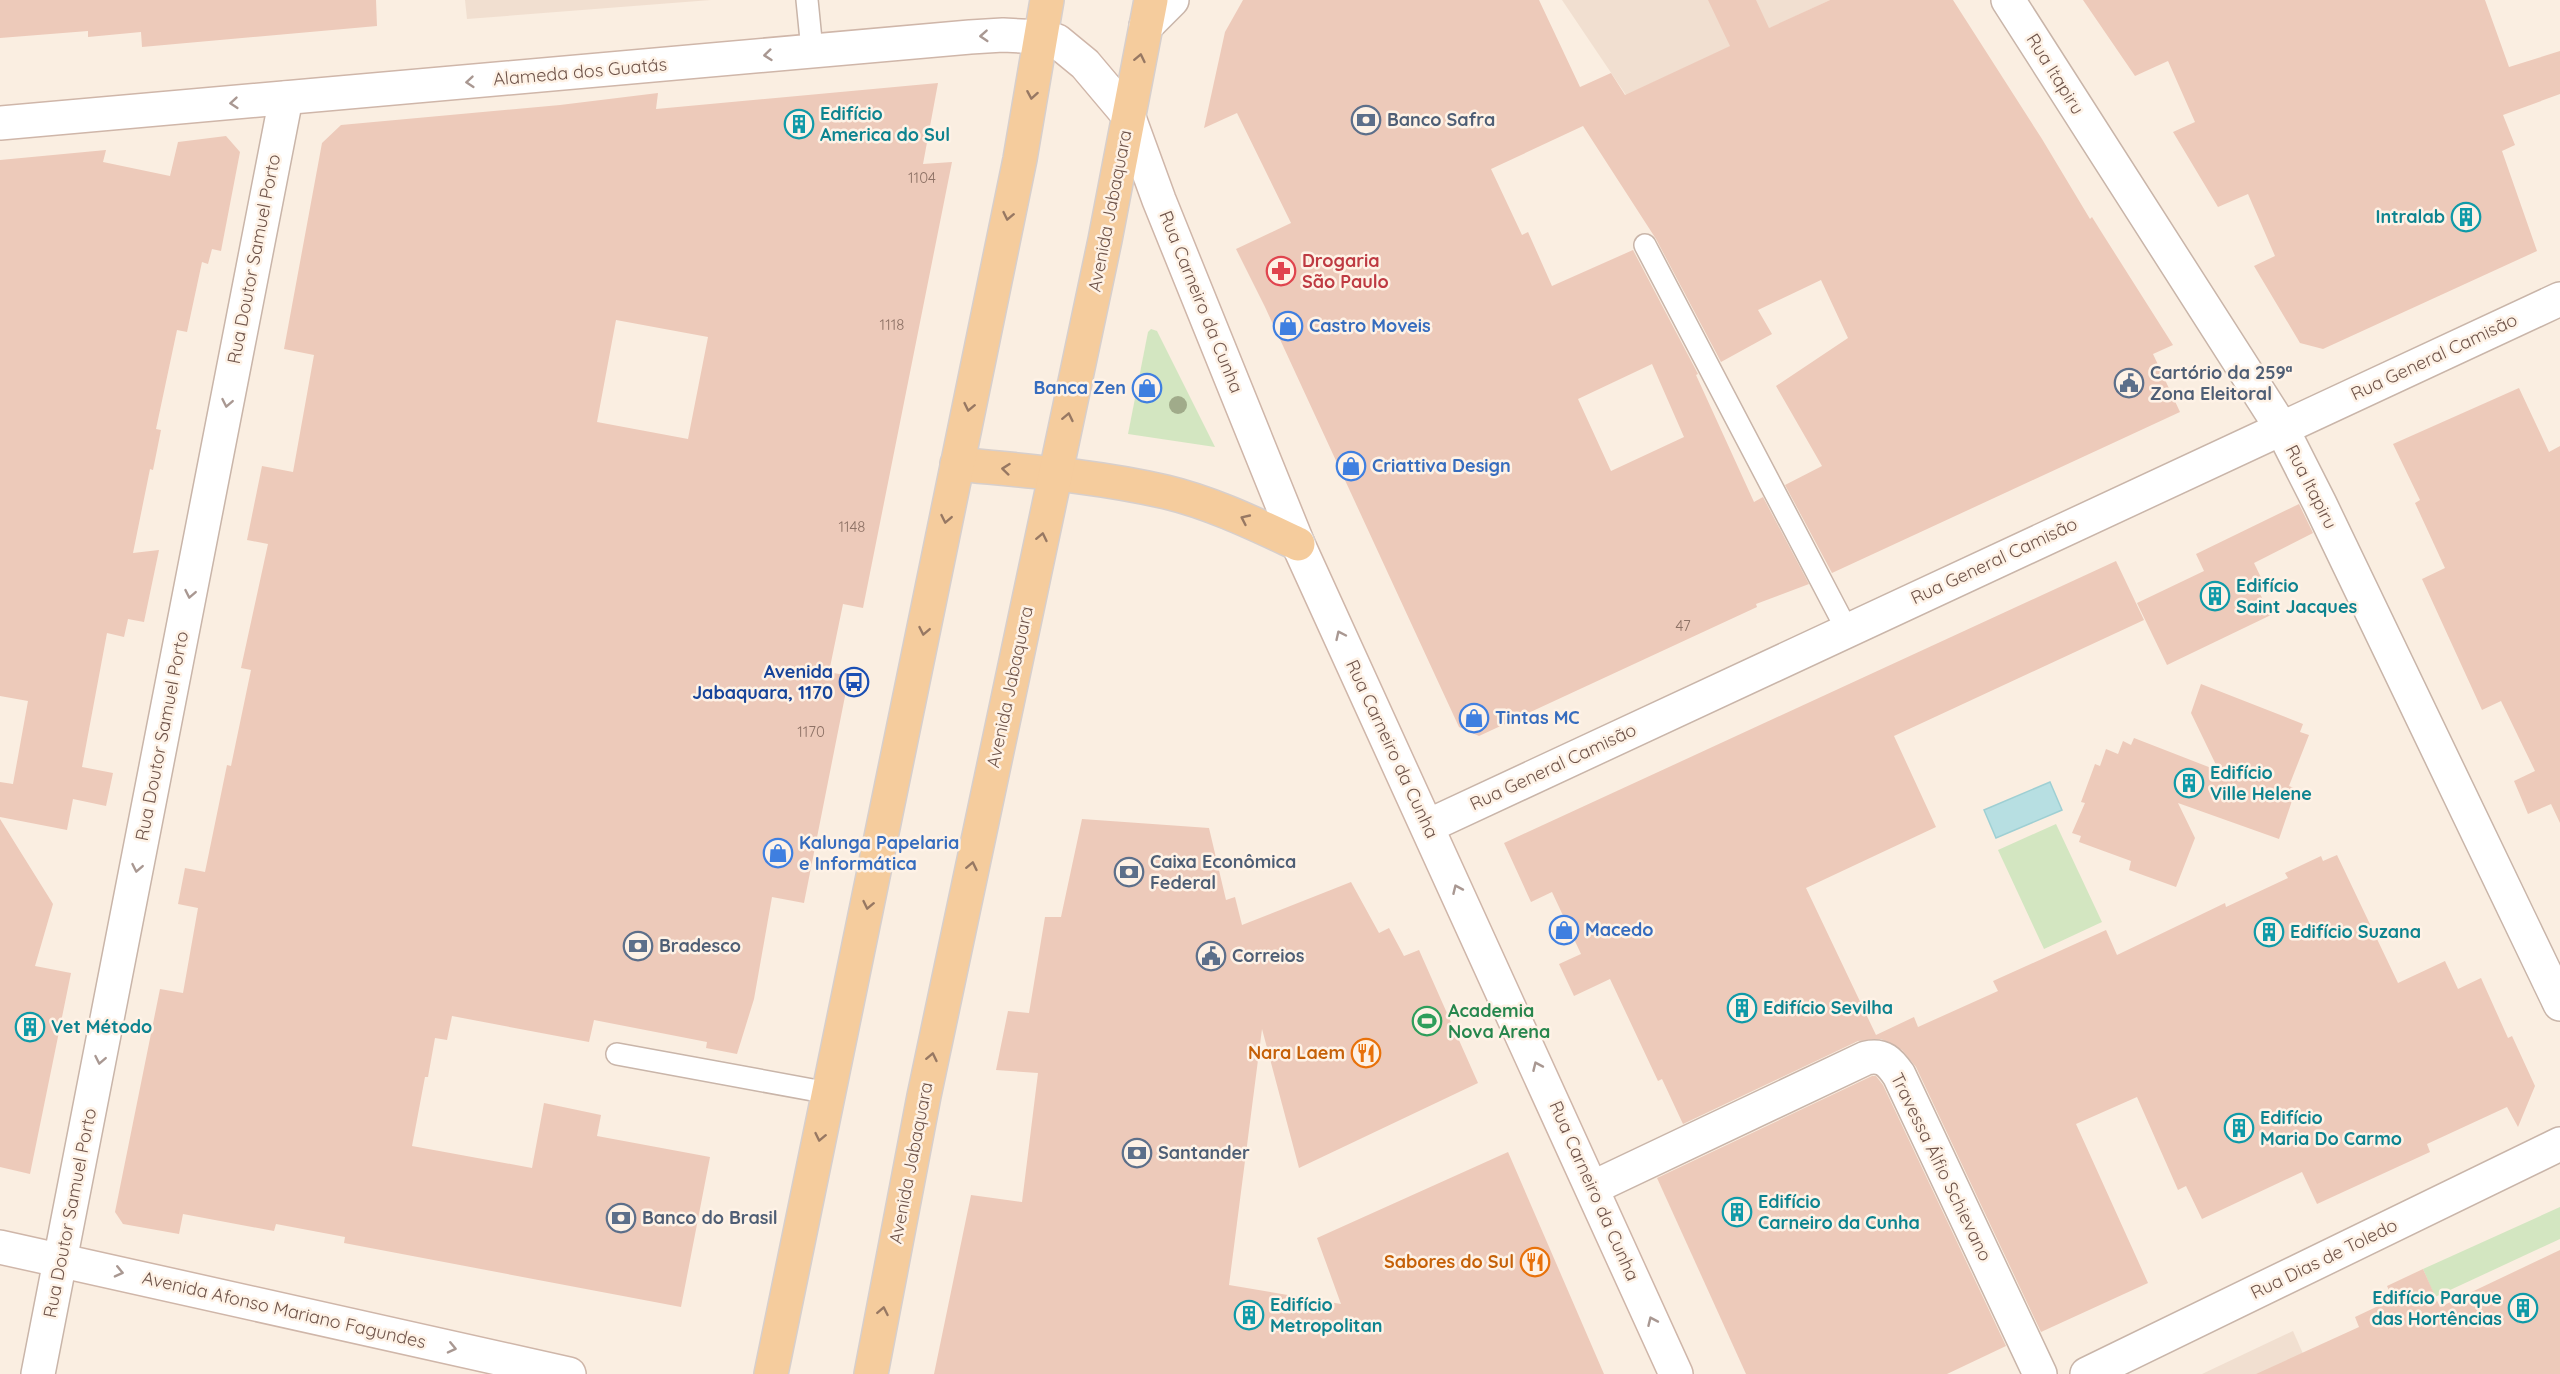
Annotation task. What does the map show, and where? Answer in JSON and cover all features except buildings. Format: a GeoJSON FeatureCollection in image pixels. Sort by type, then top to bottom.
{"type":"FeatureCollection","features":[{"type":"Feature","properties":{"kind":"main road"},"geometry":{"type":"LineString","coordinates":[[771,1374],[1020,159],[1047,0]]}},
{"type":"Feature","properties":{"kind":"main road","name":"Avenida Jabaquara"},"geometry":{"type":"LineString","coordinates":[[871,1374],[924,1096],[1105,240],[1149,13]]}},
{"type":"Feature","properties":{"kind":"main road"},"geometry":{"type":"LineString","coordinates":[[957,464],[1114,481],[1168,492],[1238,515],[1298,544]]}},
{"type":"Feature","properties":{"kind":"street"},"geometry":{"type":"LineString","coordinates":[[1149,13],[1172,0]]}},
{"type":"Feature","properties":{"kind":"street","name":"Rua Itapiru"},"geometry":{"type":"LineString","coordinates":[[2008,0],[2281,427],[2560,1004]]}},
{"type":"Feature","properties":{"kind":"street","name":"Alameda dos Guatás"},"geometry":{"type":"LineString","coordinates":[[0,123],[1003,35],[1042,37],[1057,41],[1077,57],[1128,115]]}},
{"type":"Feature","properties":{"kind":"street","name":"Rua Doutor Samuel Porto"},"geometry":{"type":"LineString","coordinates":[[38,1374],[286,98]]}},
{"type":"Feature","properties":{"kind":"street","name":"Rua Carneiro da Cunha"},"geometry":{"type":"LineString","coordinates":[[1128,115],[1159,200],[1298,544],[1676,1374]]}},
{"type":"Feature","properties":{"kind":"street","name":"Rua General Camisão"},"geometry":{"type":"LineString","coordinates":[[1428,826],[2560,298]]}},
{"type":"Feature","properties":{"kind":"street","name":"Travessa Álfio Schievano"},"geometry":{"type":"LineString","coordinates":[[1592,1188],[1866,1058],[1882,1057],[1890,1062],[1899,1075],[2040,1374]]}},
{"type":"Feature","properties":{"kind":"street","name":"Rua Dias de Toledo"},"geometry":{"type":"LineString","coordinates":[[2087,1374],[2560,1144]]}},
{"type":"Feature","properties":{"kind":"street","name":"Avenida Afonso Mariano Fagundes"},"geometry":{"type":"LineString","coordinates":[[0,1247],[62,1259],[568,1374]]}},
{"type":"Feature","properties":{"kind":"lane"},"geometry":{"type":"LineString","coordinates":[[807,0],[812,50]]}},
{"type":"Feature","properties":{"kind":"lane"},"geometry":{"type":"LineString","coordinates":[[1645,245],[1847,630]]}},
{"type":"Feature","properties":{"kind":"lane"},"geometry":{"type":"LineString","coordinates":[[617,1054],[829,1093]]}},
{"type":"Feature","properties":{"kind":"shaded area"},"geometry":{"type":"Polygon","coordinates":[[[465,0],[711,0],[467,19],[465,0]]]}},
{"type":"Feature","properties":{"kind":"shaded area"},"geometry":{"type":"Polygon","coordinates":[[[1562,0],[1830,0],[1626,95],[1562,0]]]}},
{"type":"Feature","properties":{"kind":"shaded area"},"geometry":{"type":"Polygon","coordinates":[[[2293,1331],[2312,1374],[2202,1374],[2293,1331]]]}},
{"type":"Feature","properties":{"kind":"green space"},"geometry":{"type":"Polygon","coordinates":[[[1151,329],[1157,331],[1215,447],[1128,434],[1148,332],[1151,329]]]}},
{"type":"Feature","properties":{"kind":"green space"},"geometry":{"type":"Polygon","coordinates":[[[2056,824],[2102,922],[2044,949],[1998,850],[2056,824]]]}},
{"type":"Feature","properties":{"kind":"green space"},"geometry":{"type":"Polygon","coordinates":[[[2560,1207],[2560,1239],[2435,1297],[2423,1269],[2560,1207]]]}},
{"type":"Feature","properties":{"kind":"water"},"geometry":{"type":"Polygon","coordinates":[[[2050,782],[2062,810],[1996,838],[1984,810],[2050,782]]]}},
{"type":"Feature","properties":{"kind":"place","name":"Banco Safra"},"geometry":{"type":"Point","coordinates":[1366,120]}},
{"type":"Feature","properties":{"kind":"place","name":"Edifício America do Sul"},"geometry":{"type":"Point","coordinates":[799,124]}},
{"type":"Feature","properties":{"kind":"place","name":"Intralab"},"geometry":{"type":"Point","coordinates":[2466,217]}},
{"type":"Feature","properties":{"kind":"place","name":"Drogaria São Paulo"},"geometry":{"type":"Point","coordinates":[1281,271]}},
{"type":"Feature","properties":{"kind":"place","name":"Castro Moveis"},"geometry":{"type":"Point","coordinates":[1288,326]}},
{"type":"Feature","properties":{"kind":"place","name":"Cartório da 259ª Zona Eleitoral"},"geometry":{"type":"Point","coordinates":[2129,383]}},
{"type":"Feature","properties":{"kind":"place","name":"Banca Zen"},"geometry":{"type":"Point","coordinates":[1147,388]}},
{"type":"Feature","properties":{"kind":"place","name":"Criattiva Design"},"geometry":{"type":"Point","coordinates":[1351,466]}},
{"type":"Feature","properties":{"kind":"place","name":"Edifício Saint Jacques"},"geometry":{"type":"Point","coordinates":[2215,596]}},
{"type":"Feature","properties":{"kind":"place","name":"Avenida Jabaquara, 1170"},"geometry":{"type":"Point","coordinates":[854,682]}},
{"type":"Feature","properties":{"kind":"place","name":"Tintas MC"},"geometry":{"type":"Point","coordinates":[1474,718]}},
{"type":"Feature","properties":{"kind":"place","name":"Edifício Ville Helene"},"geometry":{"type":"Point","coordinates":[2189,783]}},
{"type":"Feature","properties":{"kind":"place","name":"Kalunga Papelaria e Informática"},"geometry":{"type":"Point","coordinates":[778,853]}},
{"type":"Feature","properties":{"kind":"place","name":"Caixa Econômica Federal"},"geometry":{"type":"Point","coordinates":[1129,872]}},
{"type":"Feature","properties":{"kind":"place","name":"Macedo"},"geometry":{"type":"Point","coordinates":[1564,930]}},
{"type":"Feature","properties":{"kind":"place","name":"Edifício Suzana"},"geometry":{"type":"Point","coordinates":[2269,932]}},
{"type":"Feature","properties":{"kind":"place","name":"Bradesco"},"geometry":{"type":"Point","coordinates":[638,946]}},
{"type":"Feature","properties":{"kind":"place","name":"Correios"},"geometry":{"type":"Point","coordinates":[1211,956]}},
{"type":"Feature","properties":{"kind":"place","name":"Edifício Sevilha"},"geometry":{"type":"Point","coordinates":[1742,1008]}},
{"type":"Feature","properties":{"kind":"place","name":"Academia Nova Arena"},"geometry":{"type":"Point","coordinates":[1427,1021]}},
{"type":"Feature","properties":{"kind":"place","name":"Vet Método"},"geometry":{"type":"Point","coordinates":[30,1027]}},
{"type":"Feature","properties":{"kind":"place","name":"Nara Laem"},"geometry":{"type":"Point","coordinates":[1366,1053]}},
{"type":"Feature","properties":{"kind":"place","name":"Edifício Maria Do Carmo"},"geometry":{"type":"Point","coordinates":[2239,1128]}},
{"type":"Feature","properties":{"kind":"place","name":"Santander"},"geometry":{"type":"Point","coordinates":[1137,1153]}},
{"type":"Feature","properties":{"kind":"place","name":"Edifício Carneiro da Cunha"},"geometry":{"type":"Point","coordinates":[1737,1212]}},
{"type":"Feature","properties":{"kind":"place","name":"Banco do Brasil"},"geometry":{"type":"Point","coordinates":[621,1218]}},
{"type":"Feature","properties":{"kind":"place","name":"Sabores do Sul"},"geometry":{"type":"Point","coordinates":[1535,1262]}},
{"type":"Feature","properties":{"kind":"place","name":"Edifício Parque das Hortências"},"geometry":{"type":"Point","coordinates":[2523,1308]}},
{"type":"Feature","properties":{"kind":"place","name":"Edifício Metropolitan"},"geometry":{"type":"Point","coordinates":[1249,1315]}}]}
